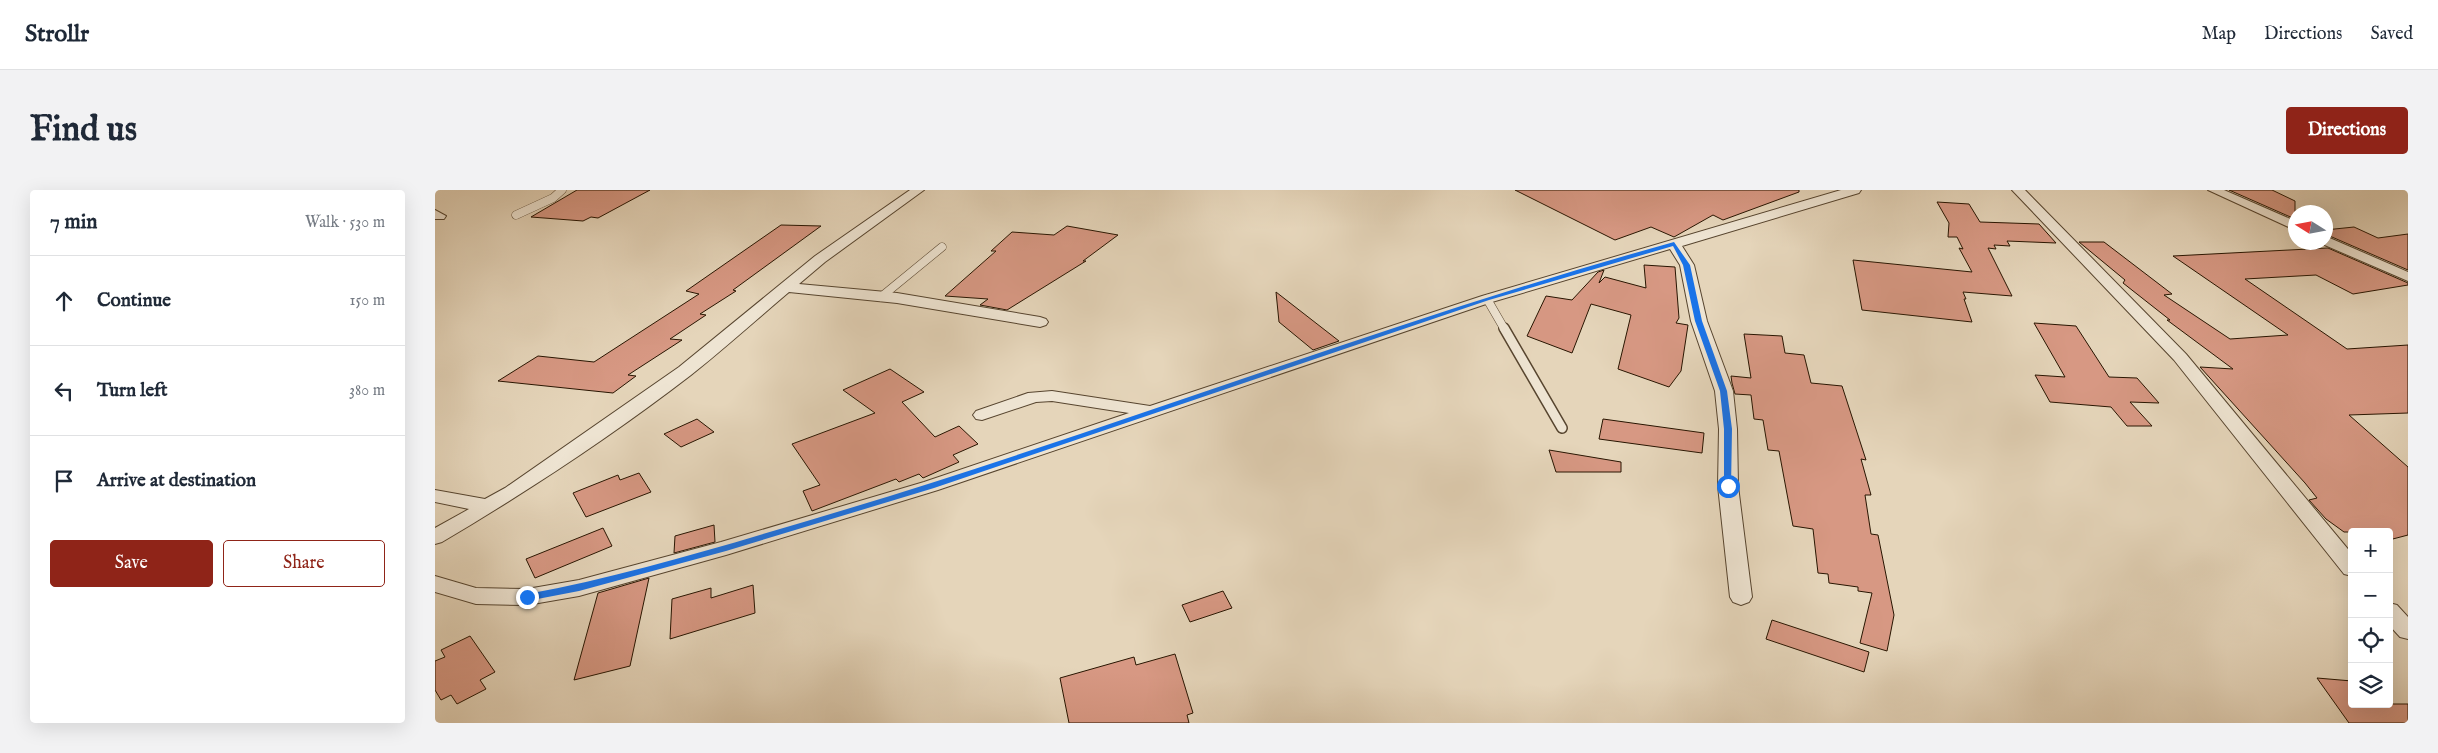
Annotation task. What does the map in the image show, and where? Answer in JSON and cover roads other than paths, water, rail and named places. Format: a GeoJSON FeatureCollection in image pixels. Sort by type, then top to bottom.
{"type":"FeatureCollection","features":[{"type":"Feature","properties":{"kind":"street"},"geometry":{"type":"LineString","coordinates":[[435,537],[512,492],[685,371],[785,287],[871,221],[919,190]]}},
{"type":"Feature","properties":{"kind":"street"},"geometry":{"type":"LineString","coordinates":[[435,584],[476,596],[527,597],[579,588],[726,548],[931,486],[1487,299],[1855,190]]}},
{"type":"Feature","properties":{"kind":"street"},"geometry":{"type":"LineString","coordinates":[[2018,190],[2180,356],[2348,564]]}},
{"type":"Feature","properties":{"kind":"street"},"geometry":{"type":"LineString","coordinates":[[2214,190],[2288,223]]}},
{"type":"Feature","properties":{"kind":"street"},"geometry":{"type":"LineString","coordinates":[[1674,244],[1687,265],[1699,321],[1724,391],[1728,429],[1728,486],[1741,597]]}},
{"type":"Feature","properties":{"kind":"street"},"geometry":{"type":"LineString","coordinates":[[2333,244],[2408,277]]}},
{"type":"Feature","properties":{"kind":"street"},"geometry":{"type":"LineString","coordinates":[[785,287],[881,297],[1040,322]]}},
{"type":"Feature","properties":{"kind":"street"},"geometry":{"type":"LineString","coordinates":[[982,415],[1033,397],[1052,396],[1152,412]]}},
{"type":"Feature","properties":{"kind":"street"},"geometry":{"type":"LineString","coordinates":[[435,496],[488,506]]}},
{"type":"Feature","properties":{"kind":"street"},"geometry":{"type":"LineString","coordinates":[[2393,615],[2408,631]]}},
{"type":"Feature","properties":{"kind":"lane"},"geometry":{"type":"LineString","coordinates":[[516,216],[553,198],[561,190]]}},
{"type":"Feature","properties":{"kind":"lane"},"geometry":{"type":"LineString","coordinates":[[881,297],[942,247]]}},
{"type":"Feature","properties":{"kind":"lane"},"geometry":{"type":"LineString","coordinates":[[1487,299],[1561,428]]}}]}
